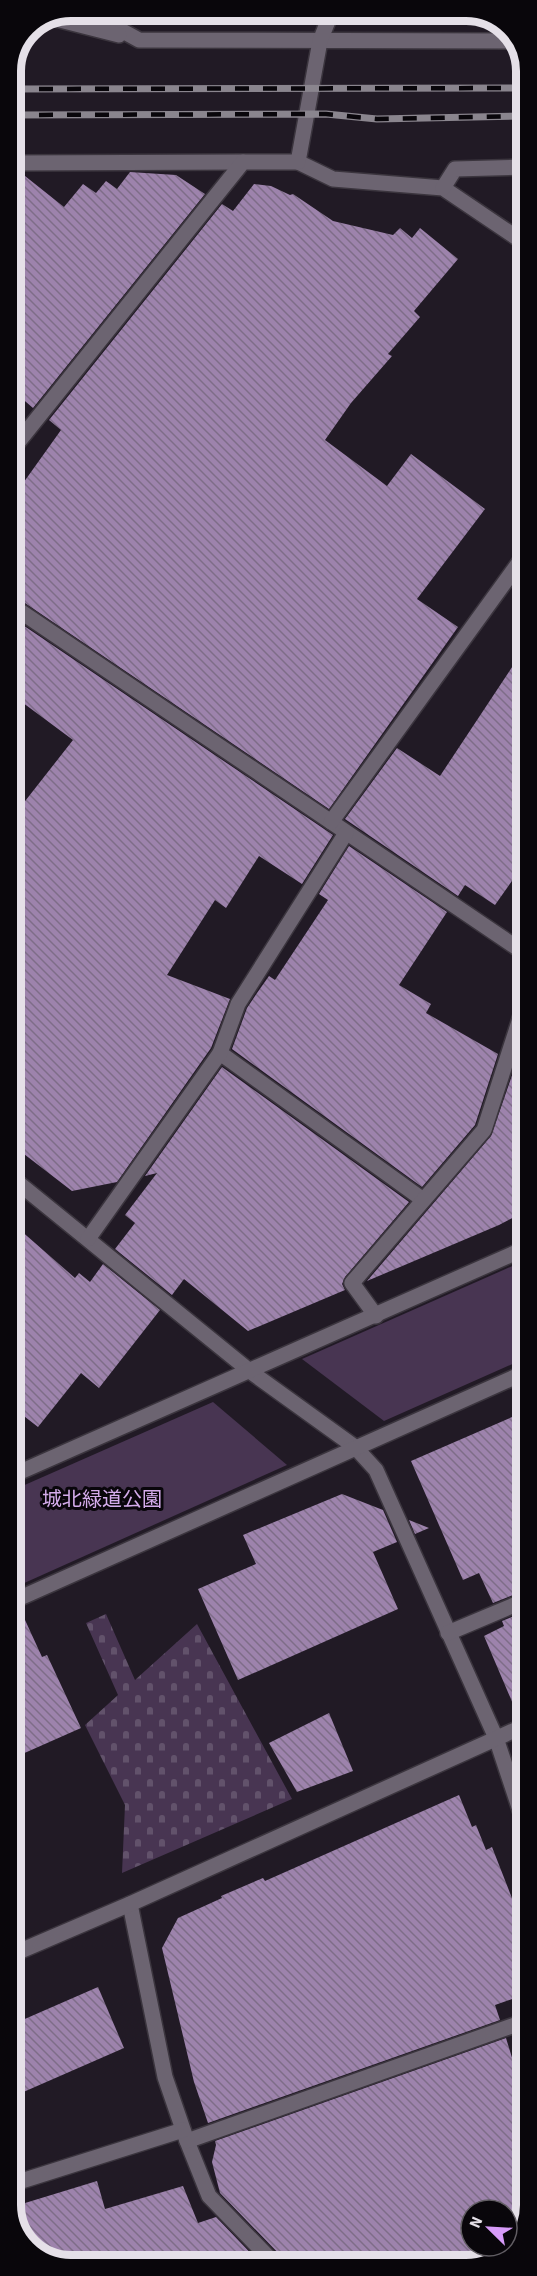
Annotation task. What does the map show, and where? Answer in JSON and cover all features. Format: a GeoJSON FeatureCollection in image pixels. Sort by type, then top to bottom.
{"type":"FeatureCollection","features":[{"type":"Feature","properties":{"kind":"street"},"geometry":{"type":"LineString","coordinates":[[66,21],[140,40],[506,41]]}},
{"type":"Feature","properties":{"kind":"street"},"geometry":{"type":"LineString","coordinates":[[106,21],[140,40]]}},
{"type":"Feature","properties":{"kind":"street"},"geometry":{"type":"LineString","coordinates":[[298,162],[320,41],[328,21]]}},
{"type":"Feature","properties":{"kind":"street"},"geometry":{"type":"LineString","coordinates":[[21,439],[243,162]]}},
{"type":"Feature","properties":{"kind":"street"},"geometry":{"type":"LineString","coordinates":[[21,163],[298,162],[333,179],[443,188],[516,238]]}},
{"type":"Feature","properties":{"kind":"street"},"geometry":{"type":"LineString","coordinates":[[443,188],[455,169],[516,166]]}},
{"type":"Feature","properties":{"kind":"street"},"geometry":{"type":"LineString","coordinates":[[331,822],[516,567]]}},
{"type":"Feature","properties":{"kind":"street"},"geometry":{"type":"LineString","coordinates":[[21,612],[516,947]]}},
{"type":"Feature","properties":{"kind":"street"},"geometry":{"type":"LineString","coordinates":[[88,1239],[220,1053],[238,1004],[346,833]]}},
{"type":"Feature","properties":{"kind":"street"},"geometry":{"type":"LineString","coordinates":[[376,1316],[352,1283],[422,1199],[484,1130],[516,1031]]}},
{"type":"Feature","properties":{"kind":"street"},"geometry":{"type":"LineString","coordinates":[[220,1053],[422,1199]]}},
{"type":"Feature","properties":{"kind":"street"},"geometry":{"type":"LineString","coordinates":[[21,1185],[251,1372],[355,1447],[376,1470],[496,1738],[516,1798]]}},
{"type":"Feature","properties":{"kind":"street"},"geometry":{"type":"LineString","coordinates":[[21,1472],[251,1372],[516,1253]]}},
{"type":"Feature","properties":{"kind":"street"},"geometry":{"type":"LineString","coordinates":[[21,1597],[516,1376]]}},
{"type":"Feature","properties":{"kind":"street"},"geometry":{"type":"LineString","coordinates":[[448,1634],[516,1604]]}},
{"type":"Feature","properties":{"kind":"street"},"geometry":{"type":"LineString","coordinates":[[21,1950],[130,1904],[516,1729]]}},
{"type":"Feature","properties":{"kind":"street"},"geometry":{"type":"LineString","coordinates":[[130,1904],[165,2077],[185,2135],[210,2196],[266,2255]]}},
{"type":"Feature","properties":{"kind":"street"},"geometry":{"type":"LineString","coordinates":[[21,2181],[185,2135],[516,2024]]}},
{"type":"Feature","properties":{"kind":"green space"},"geometry":{"type":"Polygon","coordinates":[[[516,1264],[516,1362],[384,1421],[302,1359],[516,1264]]]}},
{"type":"Feature","properties":{"kind":"green space","name":"城北緑道公園"},"geometry":{"type":"Polygon","coordinates":[[[213,1402],[287,1465],[21,1585],[21,1487],[213,1402]]]}},
{"type":"Feature","properties":{"kind":"green space"},"geometry":{"type":"Polygon","coordinates":[[[106,1614],[135,1680],[197,1624],[292,1799],[122,1873],[125,1805],[85,1725],[118,1695],[86,1623],[106,1614]]]}},
{"type":"Feature","properties":{"kind":"building"},"geometry":{"type":"Polygon","coordinates":[[[130,172],[176,175],[205,194],[33,408],[21,398],[21,181],[25,176],[64,207],[83,184],[96,193],[106,181],[117,189],[130,172]]]}},
{"type":"Feature","properties":{"kind":"building"},"geometry":{"type":"Polygon","coordinates":[[[254,184],[271,186],[290,195],[293,194],[333,221],[393,235],[400,228],[412,238],[420,228],[458,259],[414,311],[420,317],[388,354],[392,356],[351,403],[325,440],[387,486],[411,454],[485,509],[417,599],[458,627],[329,809],[21,600],[21,486],[61,430],[49,420],[222,204],[233,211],[254,184]]]}},
{"type":"Feature","properties":{"kind":"building"},"geometry":{"type":"Polygon","coordinates":[[[21,624],[333,835],[302,884],[259,856],[226,908],[215,900],[167,975],[230,999],[211,1048],[117,1182],[72,1191],[21,1152],[21,806],[73,740],[21,701],[21,624]]]}},
{"type":"Feature","properties":{"kind":"building"},"geometry":{"type":"Polygon","coordinates":[[[516,661],[516,875],[495,905],[465,885],[458,896],[345,819],[397,748],[440,776],[516,661]]]}},
{"type":"Feature","properties":{"kind":"building"},"geometry":{"type":"Polygon","coordinates":[[[349,846],[447,912],[399,985],[431,1004],[426,1013],[498,1054],[475,1125],[422,1187],[232,1049],[247,1008],[269,976],[275,980],[328,900],[319,894],[349,846]]]}},
{"type":"Feature","properties":{"kind":"building"},"geometry":{"type":"Polygon","coordinates":[[[516,1064],[516,1216],[367,1281],[491,1136],[516,1064]]]}},
{"type":"Feature","properties":{"kind":"building"},"geometry":{"type":"Polygon","coordinates":[[[222,1067],[409,1202],[345,1277],[342,1284],[345,1290],[248,1331],[184,1279],[172,1295],[115,1249],[135,1223],[125,1215],[157,1173],[145,1176],[222,1067]]]}},
{"type":"Feature","properties":{"kind":"building"},"geometry":{"type":"Polygon","coordinates":[[[21,1231],[75,1278],[79,1273],[90,1282],[103,1264],[160,1310],[99,1388],[81,1373],[38,1427],[21,1414],[21,1231]]]}},
{"type":"Feature","properties":{"kind":"building"},"geometry":{"type":"Polygon","coordinates":[[[516,1415],[516,1594],[493,1603],[479,1573],[463,1580],[411,1461],[516,1415]]]}},
{"type":"Feature","properties":{"kind":"building"},"geometry":{"type":"Polygon","coordinates":[[[342,1494],[383,1510],[397,1542],[373,1552],[398,1609],[238,1680],[198,1589],[256,1564],[243,1535],[342,1494]]]}},
{"type":"Feature","properties":{"kind":"building"},"geometry":{"type":"Polygon","coordinates":[[[409,1520],[429,1528],[415,1534],[409,1520]]]}},
{"type":"Feature","properties":{"kind":"building"},"geometry":{"type":"Polygon","coordinates":[[[21,1611],[42,1657],[47,1655],[81,1728],[21,1755],[21,1611]]]}},
{"type":"Feature","properties":{"kind":"building"},"geometry":{"type":"Polygon","coordinates":[[[516,1615],[516,1711],[484,1636],[504,1626],[502,1621],[516,1615]]]}},
{"type":"Feature","properties":{"kind":"building"},"geometry":{"type":"Polygon","coordinates":[[[329,1713],[353,1771],[297,1792],[269,1743],[329,1713]]]}},
{"type":"Feature","properties":{"kind":"building"},"geometry":{"type":"Polygon","coordinates":[[[459,1795],[472,1827],[476,1825],[486,1850],[492,1847],[516,1908],[516,1998],[495,2005],[500,2020],[208,2123],[194,2082],[162,1948],[178,1918],[263,1878],[265,1881],[459,1795]]]}},
{"type":"Feature","properties":{"kind":"building"},"geometry":{"type":"Polygon","coordinates":[[[98,1987],[124,2048],[21,2093],[21,2021],[98,1987]]]}},
{"type":"Feature","properties":{"kind":"building"},"geometry":{"type":"Polygon","coordinates":[[[506,2038],[516,2071],[516,2198],[459,2198],[459,2255],[280,2255],[220,2193],[212,2162],[215,2141],[506,2038]]]}},
{"type":"Feature","properties":{"kind":"building"},"geometry":{"type":"Polygon","coordinates":[[[97,2181],[105,2209],[183,2186],[198,2223],[216,2217],[252,2255],[67,2255],[43,2247],[31,2236],[22,2215],[21,2204],[97,2181]]]}},
{"type":"Feature","properties":{"kind":"railway"},"geometry":{"type":"LineString","coordinates":[[21,89],[516,88]]}},
{"type":"Feature","properties":{"kind":"railway"},"geometry":{"type":"LineString","coordinates":[[21,115],[326,114],[377,119],[516,116]]}}]}
